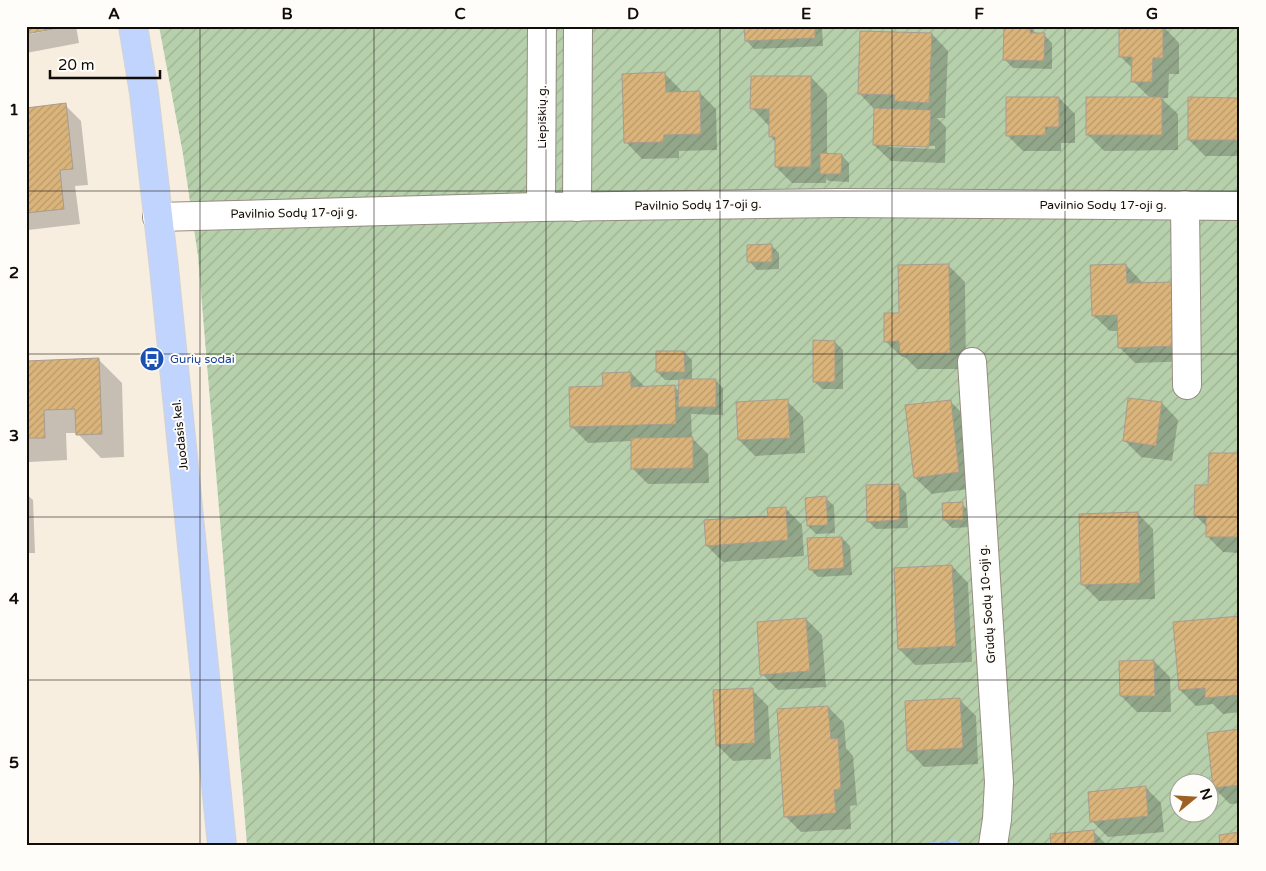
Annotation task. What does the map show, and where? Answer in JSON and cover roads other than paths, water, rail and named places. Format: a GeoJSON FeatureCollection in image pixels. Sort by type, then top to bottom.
{"type":"FeatureCollection","features":[{"type":"Feature","properties":{"kind":"main road","name":"Juodasis kel."},"geometry":{"type":"LineString","coordinates":[[133,26],[144,93],[222,845]]}},
{"type":"Feature","properties":{"kind":"street","name":"Liepiškių g."},"geometry":{"type":"LineString","coordinates":[[541,207],[542,26]]}},
{"type":"Feature","properties":{"kind":"street"},"geometry":{"type":"LineString","coordinates":[[578,26],[578,207]]}},
{"type":"Feature","properties":{"kind":"street","name":"Pavilnio Sodų 17-oji g."},"geometry":{"type":"LineString","coordinates":[[157,217],[541,207],[841,203],[1240,206]]}},
{"type":"Feature","properties":{"kind":"street"},"geometry":{"type":"LineString","coordinates":[[1184,206],[1187,386]]}},
{"type":"Feature","properties":{"kind":"street","name":"Grūdų Sodų 10-oji g."},"geometry":{"type":"LineString","coordinates":[[972,362],[999,782],[997,819],[993,845]]}},
{"type":"Feature","properties":{"kind":"water"},"geometry":{"type":"Polygon","coordinates":[[[955,840],[965,845],[905,845],[955,840]]]}},
{"type":"Feature","properties":{"kind":"place","name":"Gurių sodai"},"geometry":{"type":"Point","coordinates":[152,359]}}]}
